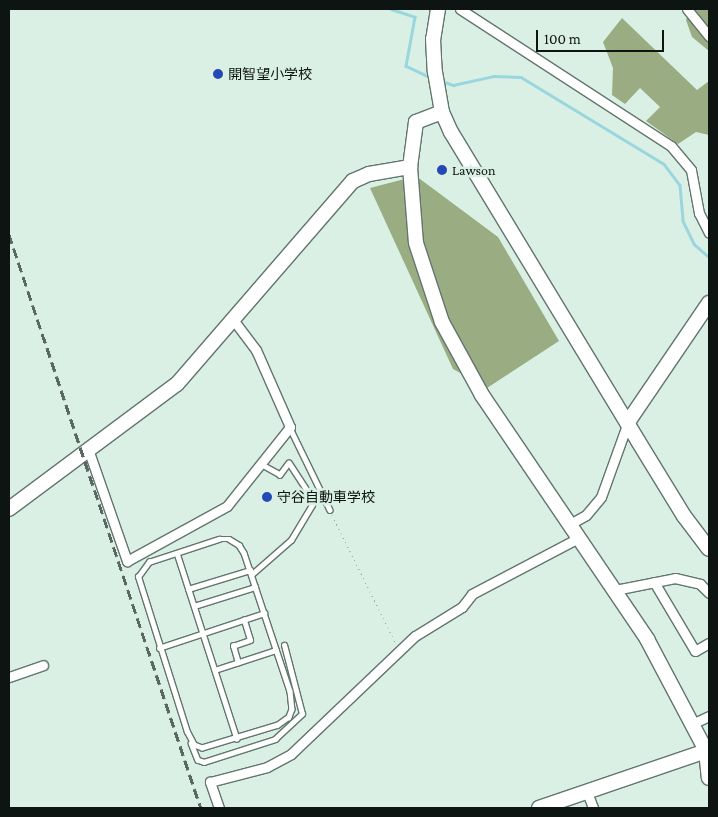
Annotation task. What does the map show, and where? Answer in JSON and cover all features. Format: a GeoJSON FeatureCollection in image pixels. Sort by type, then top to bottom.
{"type":"FeatureCollection","features":[{"type":"Feature","properties":{"kind":"street"},"geometry":{"type":"LineString","coordinates":[[438,9],[433,54],[442,112],[684,516],[709,549]]}},
{"type":"Feature","properties":{"kind":"street"},"geometry":{"type":"LineString","coordinates":[[460,9],[671,146],[691,170],[698,214],[709,233]]}},
{"type":"Feature","properties":{"kind":"street"},"geometry":{"type":"LineString","coordinates":[[687,9],[709,36]]}},
{"type":"Feature","properties":{"kind":"street"},"geometry":{"type":"LineString","coordinates":[[442,112],[416,122],[410,167],[416,243],[426,281],[446,330],[482,395],[615,590],[694,723],[708,752],[709,778]]}},
{"type":"Feature","properties":{"kind":"street"},"geometry":{"type":"LineString","coordinates":[[9,509],[177,384],[354,181],[369,174],[410,167]]}},
{"type":"Feature","properties":{"kind":"street"},"geometry":{"type":"LineString","coordinates":[[570,524],[586,515],[601,497],[628,422],[709,303]]}},
{"type":"Feature","properties":{"kind":"street"},"geometry":{"type":"LineString","coordinates":[[88,449],[127,561],[227,506],[290,427],[256,350],[233,320]]}},
{"type":"Feature","properties":{"kind":"street"},"geometry":{"type":"LineString","coordinates":[[219,808],[210,782],[266,767],[291,754],[415,636],[462,607],[472,594],[578,538]]}},
{"type":"Feature","properties":{"kind":"street"},"geometry":{"type":"LineString","coordinates":[[615,590],[675,578],[700,584],[709,593]]}},
{"type":"Feature","properties":{"kind":"street"},"geometry":{"type":"LineString","coordinates":[[654,582],[695,651],[709,643]]}},
{"type":"Feature","properties":{"kind":"street"},"geometry":{"type":"LineString","coordinates":[[9,677],[43,664]]}},
{"type":"Feature","properties":{"kind":"street"},"geometry":{"type":"LineString","coordinates":[[694,723],[709,716]]}},
{"type":"Feature","properties":{"kind":"street"},"geometry":{"type":"LineString","coordinates":[[539,808],[708,752]]}},
{"type":"Feature","properties":{"kind":"street"},"geometry":{"type":"LineString","coordinates":[[587,792],[593,808]]}},
{"type":"Feature","properties":{"kind":"lane"},"geometry":{"type":"LineString","coordinates":[[290,427],[330,510]]}},
{"type":"Feature","properties":{"kind":"lane"},"geometry":{"type":"LineString","coordinates":[[188,589],[250,573],[291,540],[312,504],[307,491],[289,463],[280,475],[260,464]]}},
{"type":"Feature","properties":{"kind":"lane"},"geometry":{"type":"LineString","coordinates":[[190,739],[202,748],[238,739],[278,725],[289,717],[292,701],[264,613],[239,545],[229,539],[149,562],[138,577],[159,648],[190,739],[198,760],[204,762],[275,739],[302,714],[284,645]]}},
{"type":"Feature","properties":{"kind":"lane"},"geometry":{"type":"LineString","coordinates":[[177,553],[238,739]]}},
{"type":"Feature","properties":{"kind":"lane"},"geometry":{"type":"LineString","coordinates":[[194,606],[255,587]]}},
{"type":"Feature","properties":{"kind":"lane"},"geometry":{"type":"LineString","coordinates":[[159,648],[264,613]]}},
{"type":"Feature","properties":{"kind":"lane"},"geometry":{"type":"LineString","coordinates":[[238,663],[233,646],[250,640],[244,620]]}},
{"type":"Feature","properties":{"kind":"lane"},"geometry":{"type":"LineString","coordinates":[[215,670],[276,650]]}},
{"type":"Feature","properties":{"kind":"path"},"geometry":{"type":"LineString","coordinates":[[330,510],[400,651]]}},
{"type":"Feature","properties":{"kind":"green space"},"geometry":{"type":"Polygon","coordinates":[[[690,9],[709,9],[709,51],[692,37],[686,20],[690,9]]]}},
{"type":"Feature","properties":{"kind":"green space"},"geometry":{"type":"Polygon","coordinates":[[[622,18],[697,90],[709,81],[709,135],[696,132],[678,144],[646,121],[660,107],[640,88],[625,104],[612,95],[613,68],[603,42],[622,18]]]}},
{"type":"Feature","properties":{"kind":"green space"},"geometry":{"type":"Polygon","coordinates":[[[416,176],[498,237],[559,341],[487,388],[453,369],[370,188],[416,176]]]}},
{"type":"Feature","properties":{"kind":"waterway"},"geometry":{"type":"LineString","coordinates":[[391,9],[415,17],[406,66],[432,78]]}},
{"type":"Feature","properties":{"kind":"waterway"},"geometry":{"type":"LineString","coordinates":[[442,81],[453,85],[494,76],[521,77],[664,164],[680,185],[683,221],[694,244],[709,257]]}},
{"type":"Feature","properties":{"kind":"railway"},"geometry":{"type":"LineString","coordinates":[[9,234],[201,808]]}},
{"type":"Feature","properties":{"kind":"place","name":"開智望小学校"},"geometry":{"type":"Point","coordinates":[218,74]}},
{"type":"Feature","properties":{"kind":"place","name":"Lawson"},"geometry":{"type":"Point","coordinates":[442,170]}},
{"type":"Feature","properties":{"kind":"place","name":"守谷自動車学校"},"geometry":{"type":"Point","coordinates":[267,497]}}]}
